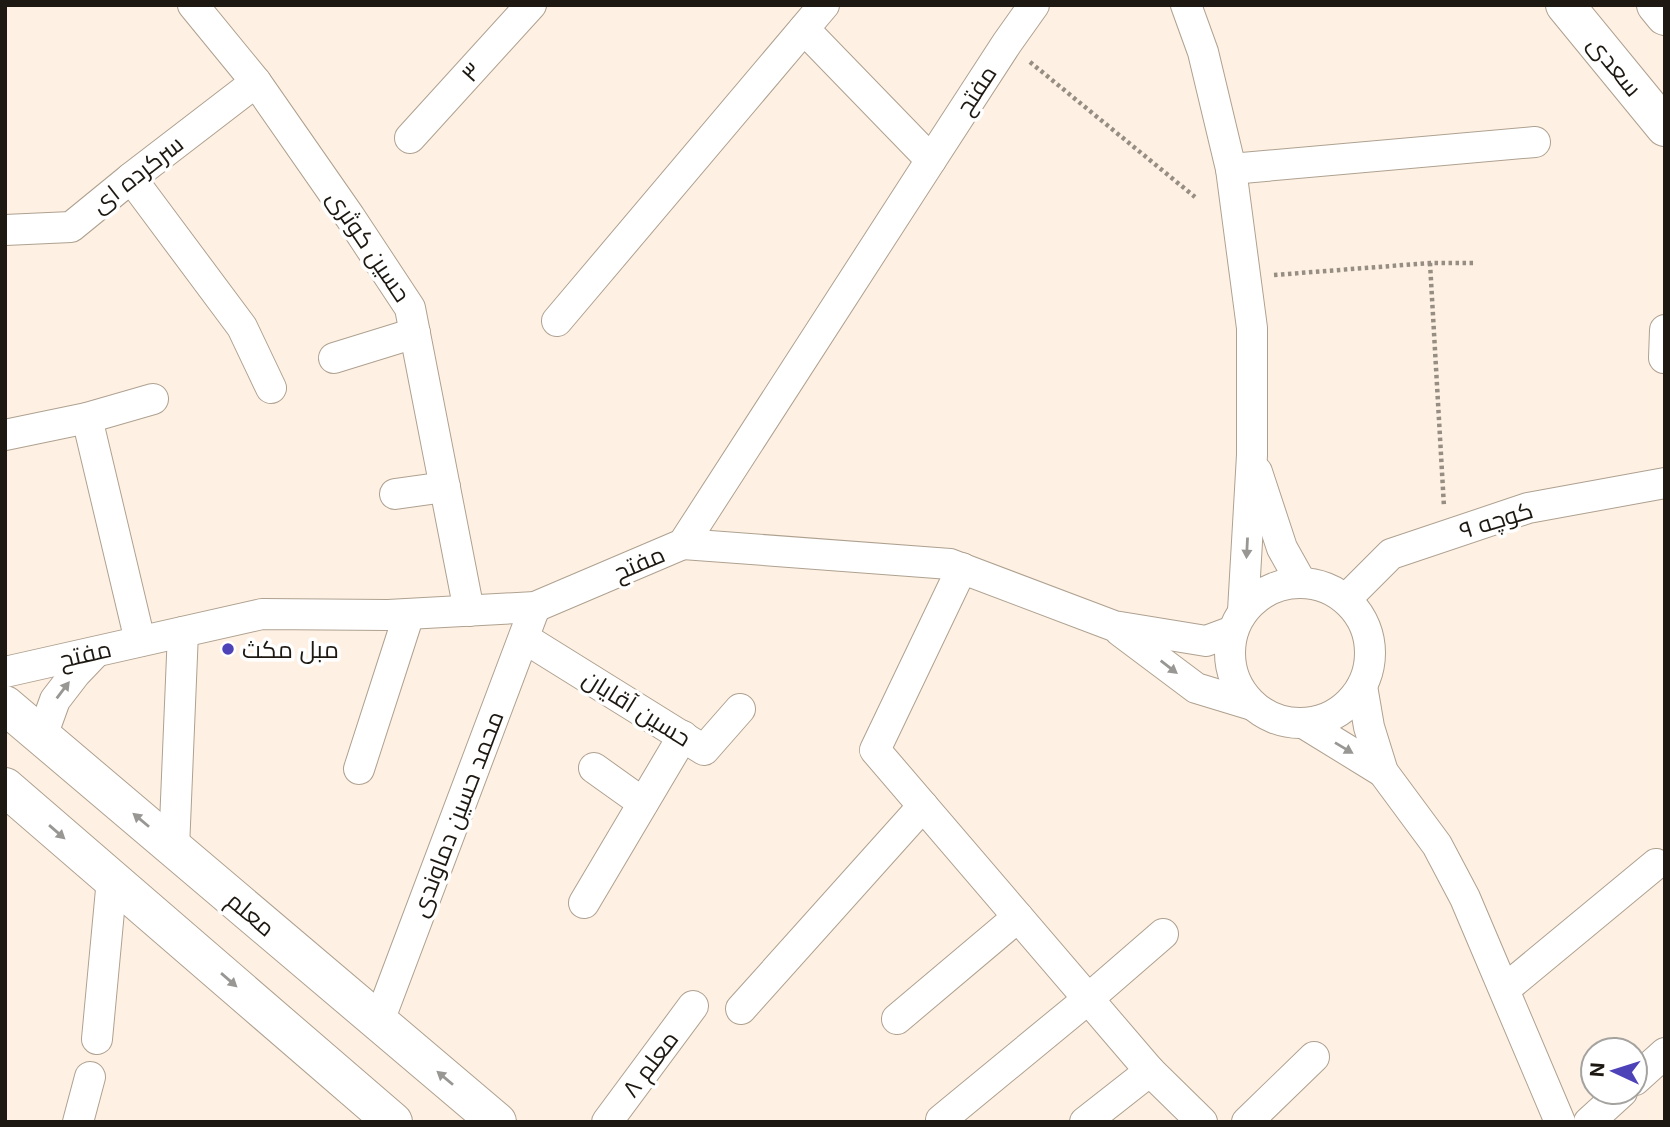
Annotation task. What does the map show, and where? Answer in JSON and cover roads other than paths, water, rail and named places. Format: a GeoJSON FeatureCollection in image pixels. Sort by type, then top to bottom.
{"type":"FeatureCollection","features":[{"type":"Feature","properties":{"kind":"main road","name":"سعدی"},"geometry":{"type":"LineString","coordinates":[[1565,5],[1665,127]]}},
{"type":"Feature","properties":{"kind":"main road"},"geometry":{"type":"LineString","coordinates":[[1657,5],[1665,16]]}},
{"type":"Feature","properties":{"kind":"main road","name":"معلم"},"geometry":{"type":"LineString","coordinates":[[5,705],[497,1122]]}},
{"type":"Feature","properties":{"kind":"main road"},"geometry":{"type":"LineString","coordinates":[[5,787],[391,1121]]}},
{"type":"Feature","properties":{"kind":"street","name":"۳"},"geometry":{"type":"LineString","coordinates":[[410,138],[531,5]]}},
{"type":"Feature","properties":{"kind":"street"},"geometry":{"type":"LineString","coordinates":[[557,321],[824,5]]}},
{"type":"Feature","properties":{"kind":"street","name":"مفتح"},"geometry":{"type":"LineString","coordinates":[[5,672],[262,614],[408,614],[535,607],[683,544],[930,160],[1034,5]]}},
{"type":"Feature","properties":{"kind":"street"},"geometry":{"type":"LineString","coordinates":[[683,544],[950,564],[1114,626],[1206,641],[1238,621],[1259,595],[1279,585],[1301,582],[1325,587],[1346,599],[1361,617],[1369,639],[1370,663],[1363,686],[1348,705],[1328,718],[1305,724],[1286,723],[1267,716],[1252,705],[1239,689],[1232,671],[1229,651],[1238,621],[1252,455],[1252,328],[1231,169],[1203,52],[1186,5]]}},
{"type":"Feature","properties":{"kind":"street","name":"حسین کوثری"},"geometry":{"type":"LineString","coordinates":[[198,7],[256,82],[410,308],[469,611]]}},
{"type":"Feature","properties":{"kind":"street"},"geometry":{"type":"LineString","coordinates":[[804,29],[930,160]]}},
{"type":"Feature","properties":{"kind":"street","name":"سرکرده ای"},"geometry":{"type":"LineString","coordinates":[[5,230],[71,227],[256,82]]}},
{"type":"Feature","properties":{"kind":"street"},"geometry":{"type":"LineString","coordinates":[[1231,169],[1535,142]]}},
{"type":"Feature","properties":{"kind":"street"},"geometry":{"type":"LineString","coordinates":[[131,178],[242,327],[271,387]]}},
{"type":"Feature","properties":{"kind":"street"},"geometry":{"type":"LineString","coordinates":[[1664,358],[1665,330]]}},
{"type":"Feature","properties":{"kind":"street"},"geometry":{"type":"LineString","coordinates":[[334,358],[415,333]]}},
{"type":"Feature","properties":{"kind":"street"},"geometry":{"type":"LineString","coordinates":[[5,435],[87,418],[153,399]]}},
{"type":"Feature","properties":{"kind":"street"},"geometry":{"type":"LineString","coordinates":[[87,418],[140,641]]}},
{"type":"Feature","properties":{"kind":"street"},"geometry":{"type":"LineString","coordinates":[[1252,455],[1282,548],[1301,582]]}},
{"type":"Feature","properties":{"kind":"street","name":"کوچه ۹"},"geometry":{"type":"LineString","coordinates":[[1346,599],[1391,554],[1528,508],[1665,482]]}},
{"type":"Feature","properties":{"kind":"street"},"geometry":{"type":"LineString","coordinates":[[395,494],[445,488]]}},
{"type":"Feature","properties":{"kind":"street"},"geometry":{"type":"LineString","coordinates":[[962,568],[874,750],[1150,1071],[1202,1122]]}},
{"type":"Feature","properties":{"kind":"street","name":"محمد حسین دماوندی"},"geometry":{"type":"LineString","coordinates":[[379,1021],[535,607]]}},
{"type":"Feature","properties":{"kind":"street"},"geometry":{"type":"LineString","coordinates":[[359,769],[408,614]]}},
{"type":"Feature","properties":{"kind":"street"},"geometry":{"type":"LineString","coordinates":[[1114,626],[1196,688],[1252,705]]}},
{"type":"Feature","properties":{"kind":"street"},"geometry":{"type":"LineString","coordinates":[[174,848],[183,632]]}},
{"type":"Feature","properties":{"kind":"street","name":"حسین آقایان"},"geometry":{"type":"LineString","coordinates":[[524,638],[704,750],[740,709]]}},
{"type":"Feature","properties":{"kind":"street"},"geometry":{"type":"LineString","coordinates":[[42,736],[55,700],[96,652]]}},
{"type":"Feature","properties":{"kind":"street"},"geometry":{"type":"LineString","coordinates":[[1363,686],[1369,727],[1383,772],[1437,845],[1465,898],[1560,1122]]}},
{"type":"Feature","properties":{"kind":"street"},"geometry":{"type":"LineString","coordinates":[[1305,724],[1383,772]]}},
{"type":"Feature","properties":{"kind":"street"},"geometry":{"type":"LineString","coordinates":[[583,903],[683,736]]}},
{"type":"Feature","properties":{"kind":"street"},"geometry":{"type":"LineString","coordinates":[[594,768],[643,803]]}},
{"type":"Feature","properties":{"kind":"street"},"geometry":{"type":"LineString","coordinates":[[741,1009],[922,806]]}},
{"type":"Feature","properties":{"kind":"street"},"geometry":{"type":"LineString","coordinates":[[1505,989],[1656,864]]}},
{"type":"Feature","properties":{"kind":"street"},"geometry":{"type":"LineString","coordinates":[[97,1039],[112,879]]}},
{"type":"Feature","properties":{"kind":"street"},"geometry":{"type":"LineString","coordinates":[[897,1018],[1018,917]]}},
{"type":"Feature","properties":{"kind":"street"},"geometry":{"type":"LineString","coordinates":[[941,1120],[1163,934]]}},
{"type":"Feature","properties":{"kind":"street","name":"معلم ۸"},"geometry":{"type":"LineString","coordinates":[[607,1122],[693,1006]]}},
{"type":"Feature","properties":{"kind":"street"},"geometry":{"type":"LineString","coordinates":[[1649,1068],[1665,1054]]}},
{"type":"Feature","properties":{"kind":"street"},"geometry":{"type":"LineString","coordinates":[[1247,1122],[1314,1057]]}},
{"type":"Feature","properties":{"kind":"street"},"geometry":{"type":"LineString","coordinates":[[1085,1122],[1150,1071]]}},
{"type":"Feature","properties":{"kind":"street"},"geometry":{"type":"LineString","coordinates":[[78,1122],[90,1077]]}},
{"type":"Feature","properties":{"kind":"street"},"geometry":{"type":"LineString","coordinates":[[1589,1122],[1607,1106]]}},
{"type":"Feature","properties":{"kind":"place","name":"مبل مکث"},"geometry":{"type":"Point","coordinates":[228,649]}}]}
